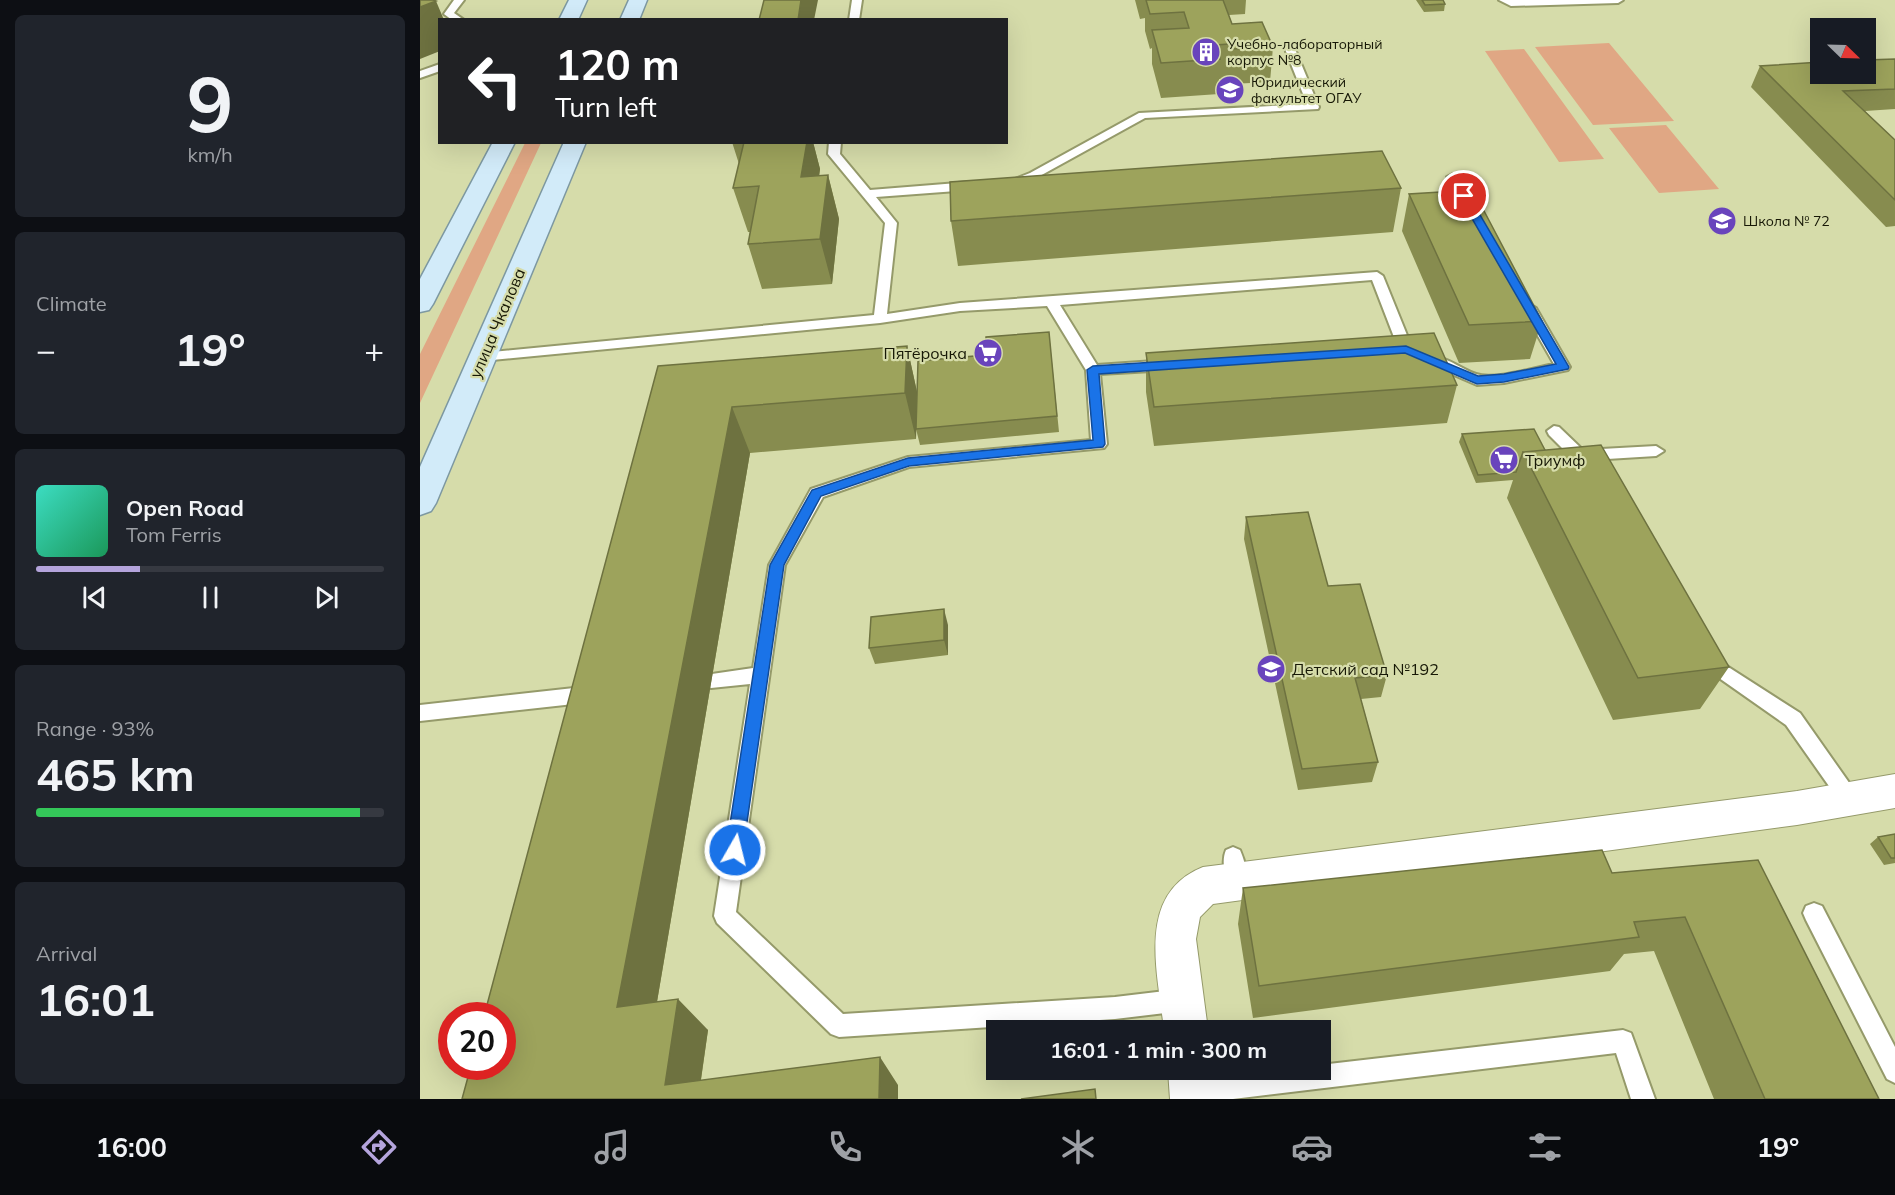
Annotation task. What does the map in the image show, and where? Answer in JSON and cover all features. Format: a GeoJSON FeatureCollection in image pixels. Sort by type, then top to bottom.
{"type":"FeatureCollection","features":[{"type":"Feature","properties":{"kind":"main road"},"geometry":{"type":"LineString","coordinates":[[569,18],[578,0]]}},
{"type":"Feature","properties":{"kind":"main road"},"geometry":{"type":"LineString","coordinates":[[630,18],[638,0]]}},
{"type":"Feature","properties":{"kind":"main road"},"geometry":{"type":"LineString","coordinates":[[420,304],[503,144]]}},
{"type":"Feature","properties":{"kind":"main road","name":"улица Чкалова"},"geometry":{"type":"LineString","coordinates":[[420,503],[574,144]]}},
{"type":"Feature","properties":{"kind":"street"},"geometry":{"type":"LineString","coordinates":[[1184,1015],[1175,939],[1181,907],[1203,886],[1235,869],[1850,800],[1895,791]]}},
{"type":"Feature","properties":{"kind":"lane"},"geometry":{"type":"LineString","coordinates":[[456,18],[449,14],[459,0]]}},
{"type":"Feature","properties":{"kind":"lane"},"geometry":{"type":"LineString","coordinates":[[854,18],[857,0]]}},
{"type":"Feature","properties":{"kind":"lane"},"geometry":{"type":"LineString","coordinates":[[1504,0],[1511,3],[1618,0]]}},
{"type":"Feature","properties":{"kind":"lane"},"geometry":{"type":"LineString","coordinates":[[866,194],[1010,183],[1034,175],[1143,115],[1314,107],[1290,49]]}},
{"type":"Feature","properties":{"kind":"lane"},"geometry":{"type":"LineString","coordinates":[[420,75],[438,68]]}},
{"type":"Feature","properties":{"kind":"lane"},"geometry":{"type":"LineString","coordinates":[[836,144],[834,154],[891,223],[880,319]]}},
{"type":"Feature","properties":{"kind":"lane"},"geometry":{"type":"LineString","coordinates":[[1453,177],[1476,217]]}},
{"type":"Feature","properties":{"kind":"lane"},"geometry":{"type":"LineString","coordinates":[[482,357],[880,319],[960,307],[1377,276],[1401,350],[1477,380],[1504,378],[1563,367],[1523,297]]}},
{"type":"Feature","properties":{"kind":"lane"},"geometry":{"type":"LineString","coordinates":[[1051,302],[1093,370],[1099,444],[908,462],[817,493],[777,565],[725,916],[839,1026],[1115,1008],[1184,1015]]}},
{"type":"Feature","properties":{"kind":"lane"},"geometry":{"type":"LineString","coordinates":[[1093,370],[1186,364]]}},
{"type":"Feature","properties":{"kind":"lane"},"geometry":{"type":"LineString","coordinates":[[1554,431],[1600,478]]}},
{"type":"Feature","properties":{"kind":"lane"},"geometry":{"type":"LineString","coordinates":[[1578,455],[1656,451]]}},
{"type":"Feature","properties":{"kind":"lane"},"geometry":{"type":"LineString","coordinates":[[1697,653],[1793,719],[1850,800]]}},
{"type":"Feature","properties":{"kind":"lane"},"geometry":{"type":"LineString","coordinates":[[711,680],[760,675]]}},
{"type":"Feature","properties":{"kind":"lane"},"geometry":{"type":"LineString","coordinates":[[420,713],[611,692]]}},
{"type":"Feature","properties":{"kind":"lane"},"geometry":{"type":"LineString","coordinates":[[1814,913],[1895,1071]]}},
{"type":"Feature","properties":{"kind":"lane"},"geometry":{"type":"LineString","coordinates":[[1192,1087],[1623,1041],[1643,1099]]}},
{"type":"Feature","properties":{"kind":"shaded area"},"geometry":{"type":"Polygon","coordinates":[[[1609,43],[1674,121],[1593,125],[1535,47],[1609,43]]]}},
{"type":"Feature","properties":{"kind":"shaded area"},"geometry":{"type":"Polygon","coordinates":[[[1524,49],[1604,159],[1559,162],[1485,51],[1524,49]]]}},
{"type":"Feature","properties":{"kind":"shaded area"},"geometry":{"type":"Polygon","coordinates":[[[1666,125],[1719,189],[1659,193],[1609,128],[1666,125]]]}},
{"type":"Feature","properties":{"kind":"shaded area"},"geometry":{"type":"Polygon","coordinates":[[[525,144],[541,144],[420,403],[420,354],[525,144]]]}},
{"type":"Feature","properties":{"kind":"building"},"geometry":{"type":"Polygon","coordinates":[[[420,0],[433,0],[436,1],[420,7],[420,0]]]}},
{"type":"Feature","properties":{"kind":"building"},"geometry":{"type":"Polygon","coordinates":[[[764,0],[801,0],[798,18],[760,18],[764,0]]]}},
{"type":"Feature","properties":{"kind":"building"},"geometry":{"type":"Polygon","coordinates":[[[1146,0],[1223,0],[1232,24],[1262,22],[1273,47],[1233,49],[1230,44],[1215,45],[1220,59],[1161,63],[1152,30],[1189,28],[1184,12],[1150,14],[1146,0]]]}},
{"type":"Feature","properties":{"kind":"building"},"geometry":{"type":"Polygon","coordinates":[[[1422,0],[1443,0],[1445,4],[1425,5],[1422,0]]]}},
{"type":"Feature","properties":{"kind":"building"},"geometry":{"type":"Polygon","coordinates":[[[1895,59],[1895,89],[1843,91],[1895,140],[1895,200],[1760,66],[1810,63],[1810,84],[1876,84],[1876,60],[1895,59]]]}},
{"type":"Feature","properties":{"kind":"building"},"geometry":{"type":"Polygon","coordinates":[[[744,144],[807,144],[801,177],[828,175],[820,239],[748,244],[759,186],[733,188],[744,144]]]}},
{"type":"Feature","properties":{"kind":"building"},"geometry":{"type":"Polygon","coordinates":[[[1382,151],[1401,188],[951,221],[950,182],[1382,151]]]}},
{"type":"Feature","properties":{"kind":"building"},"geometry":{"type":"Polygon","coordinates":[[[1473,190],[1542,321],[1469,325],[1409,194],[1473,190]]]}},
{"type":"Feature","properties":{"kind":"building"},"geometry":{"type":"Polygon","coordinates":[[[1049,332],[1057,416],[916,429],[918,361],[986,355],[986,337],[1049,332]]]}},
{"type":"Feature","properties":{"kind":"building"},"geometry":{"type":"Polygon","coordinates":[[[1434,333],[1457,385],[1154,407],[1146,353],[1434,333]]]}},
{"type":"Feature","properties":{"kind":"building"},"geometry":{"type":"Polygon","coordinates":[[[907,346],[905,393],[732,407],[617,1007],[678,999],[665,1085],[880,1057],[879,1099],[462,1099],[467,1080],[516,1080],[516,1002],[488,1002],[658,366],[907,346]]]}},
{"type":"Feature","properties":{"kind":"building","name":"Триумф"},"geometry":{"type":"Polygon","coordinates":[[[1534,429],[1545,450],[1523,452],[1516,472],[1478,475],[1462,434],[1534,429]]]}},
{"type":"Feature","properties":{"kind":"building"},"geometry":{"type":"Polygon","coordinates":[[[1601,445],[1729,667],[1638,678],[1523,452],[1601,445]]]}},
{"type":"Feature","properties":{"kind":"building"},"geometry":{"type":"Polygon","coordinates":[[[1308,512],[1328,586],[1360,584],[1387,675],[1355,678],[1378,762],[1302,769],[1246,517],[1308,512]]]}},
{"type":"Feature","properties":{"kind":"building"},"geometry":{"type":"Polygon","coordinates":[[[944,609],[944,640],[869,648],[871,617],[944,609]]]}},
{"type":"Feature","properties":{"kind":"building"},"geometry":{"type":"Polygon","coordinates":[[[1895,834],[1895,858],[1891,858],[1878,837],[1895,834]]]}},
{"type":"Feature","properties":{"kind":"building"},"geometry":{"type":"Polygon","coordinates":[[[1602,850],[1612,873],[1758,860],[1879,1099],[1765,1099],[1685,917],[1634,922],[1639,937],[1259,986],[1243,888],[1602,850]]]}},
{"type":"Feature","properties":{"kind":"building"},"geometry":{"type":"Polygon","coordinates":[[[1095,1089],[1096,1099],[1021,1099],[1095,1089]]]}},
{"type":"Feature","properties":{"kind":"place","name":"Учебно-лабораторный корпус №8"},"geometry":{"type":"Point","coordinates":[1206,52]}},
{"type":"Feature","properties":{"kind":"place","name":"Юридический факультет ОГАУ"},"geometry":{"type":"Point","coordinates":[1230,90]}},
{"type":"Feature","properties":{"kind":"place","name":"Школа № 72"},"geometry":{"type":"Point","coordinates":[1722,221]}},
{"type":"Feature","properties":{"kind":"place","name":"Пятёрочка"},"geometry":{"type":"Point","coordinates":[988,353]}},
{"type":"Feature","properties":{"kind":"place","name":"Триумф"},"geometry":{"type":"Point","coordinates":[1504,460]}},
{"type":"Feature","properties":{"kind":"place","name":"Детский сад №192"},"geometry":{"type":"Point","coordinates":[1271,669]}},
{"type":"Feature","properties":{"kind":"route"},"geometry":{"type":"LineString","coordinates":[[735,850],[777,565],[817,493],[908,462],[1099,444],[1093,370],[1406,350],[1477,380],[1504,378],[1563,367],[1464,196]]}}]}
